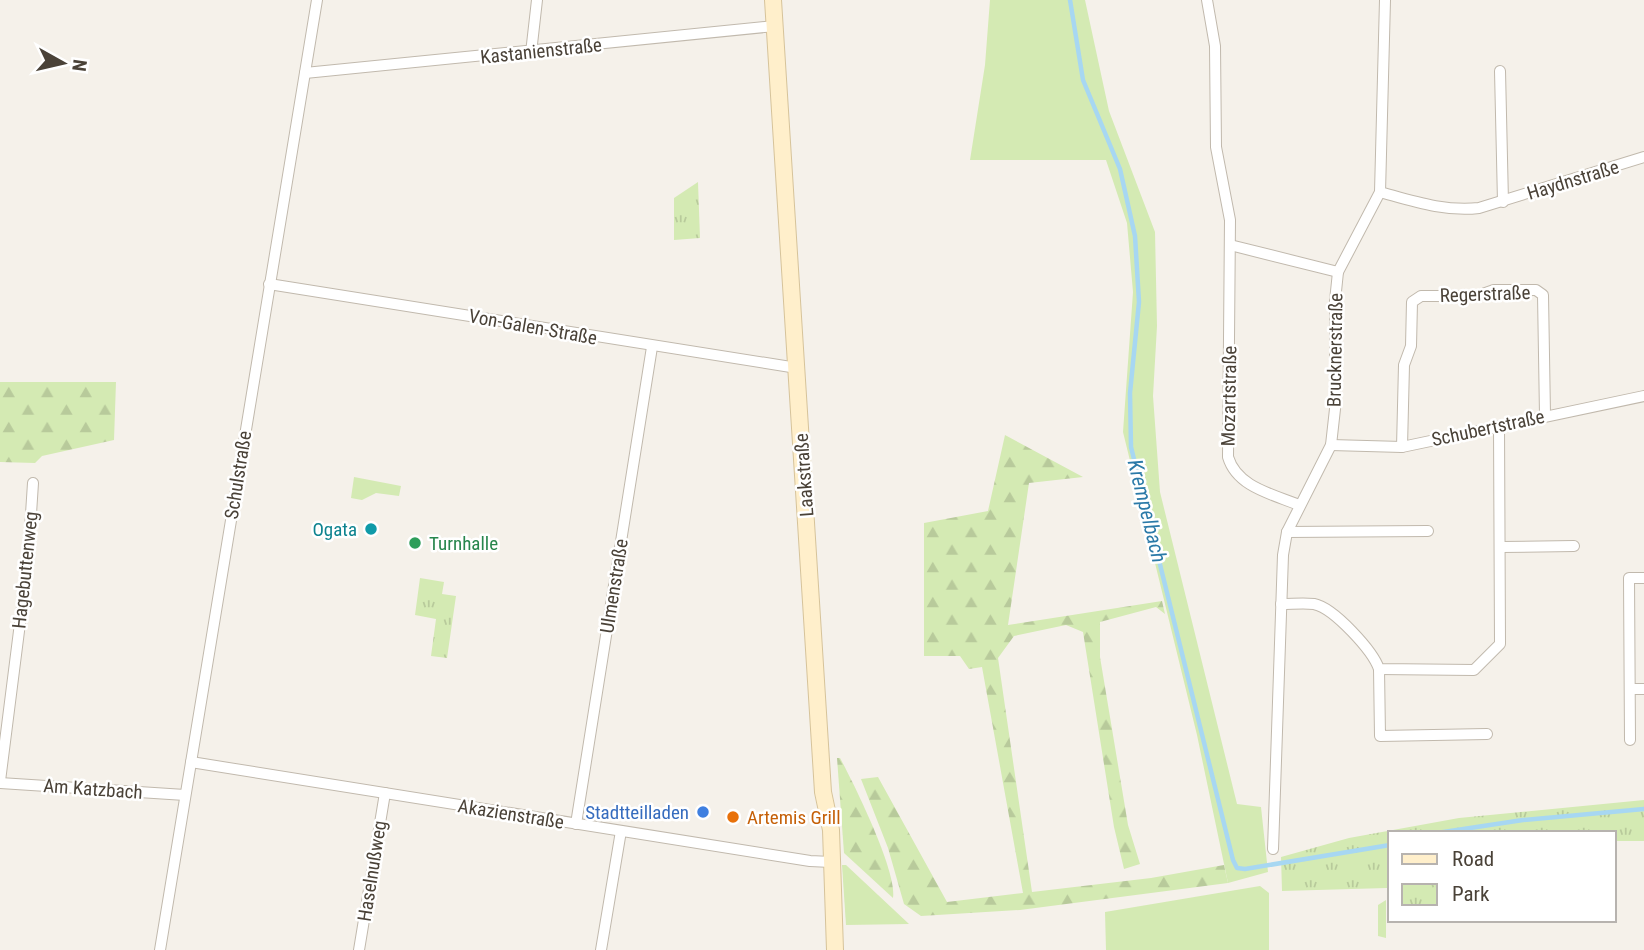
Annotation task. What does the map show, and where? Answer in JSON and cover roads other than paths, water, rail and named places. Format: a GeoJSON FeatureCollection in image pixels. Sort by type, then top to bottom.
{"type":"FeatureCollection","features":[{"type":"Feature","properties":{"kind":"street","name":"Schulstraße"},"geometry":{"type":"LineString","coordinates":[[160,950],[317,0]]}},
{"type":"Feature","properties":{"kind":"street"},"geometry":{"type":"LineString","coordinates":[[531,53],[537,0]]}},
{"type":"Feature","properties":{"kind":"street","name":"Laakstraße"},"geometry":{"type":"LineString","coordinates":[[774,0],[823,792],[831,830],[835,950]]}},
{"type":"Feature","properties":{"kind":"street","name":"Mozartstraße"},"geometry":{"type":"LineString","coordinates":[[1207,0],[1216,46],[1216,148],[1230,220],[1228,457],[1231,469],[1247,483],[1299,505]]}},
{"type":"Feature","properties":{"kind":"street","name":"Brucknerstraße"},"geometry":{"type":"LineString","coordinates":[[1273,849],[1281,604],[1287,532],[1331,445],[1335,409],[1335,300],[1338,272],[1380,192],[1380,1]]}},
{"type":"Feature","properties":{"kind":"street","name":"Kastanienstraße"},"geometry":{"type":"LineString","coordinates":[[305,73],[531,53],[775,26]]}},
{"type":"Feature","properties":{"kind":"street","name":"Haydnstraße"},"geometry":{"type":"LineString","coordinates":[[1500,71],[1503,202]]}},
{"type":"Feature","properties":{"kind":"street","name":"Haydnstraße"},"geometry":{"type":"LineString","coordinates":[[1380,192],[1459,211],[1503,202],[1644,158]]}},
{"type":"Feature","properties":{"kind":"street"},"geometry":{"type":"LineString","coordinates":[[1230,245],[1338,272]]}},
{"type":"Feature","properties":{"kind":"street","name":"Von-Galen-Straße"},"geometry":{"type":"LineString","coordinates":[[269,284],[797,368]]}},
{"type":"Feature","properties":{"kind":"street","name":"Regerstraße"},"geometry":{"type":"LineString","coordinates":[[1402,447],[1404,365],[1410,346],[1410,308],[1412,302],[1422,296],[1477,296],[1494,290],[1536,290],[1543,295],[1545,415]]}},
{"type":"Feature","properties":{"kind":"street","name":"Ulmenstraße"},"geometry":{"type":"LineString","coordinates":[[576,824],[652,347]]}},
{"type":"Feature","properties":{"kind":"street","name":"Schubertstraße"},"geometry":{"type":"LineString","coordinates":[[1331,445],[1402,447],[1644,396]]}},
{"type":"Feature","properties":{"kind":"street"},"geometry":{"type":"LineString","coordinates":[[1379,669],[1474,670],[1500,644],[1499,426]]}},
{"type":"Feature","properties":{"kind":"street","name":"Hagebuttenweg"},"geometry":{"type":"LineString","coordinates":[[0,782],[29,560],[33,483]]}},
{"type":"Feature","properties":{"kind":"street"},"geometry":{"type":"LineString","coordinates":[[1287,532],[1428,531]]}},
{"type":"Feature","properties":{"kind":"street"},"geometry":{"type":"LineString","coordinates":[[1501,547],[1574,546]]}},
{"type":"Feature","properties":{"kind":"street"},"geometry":{"type":"LineString","coordinates":[[1630,740],[1629,578],[1644,578]]}},
{"type":"Feature","properties":{"kind":"street"},"geometry":{"type":"LineString","coordinates":[[1281,604],[1316,604],[1328,610],[1374,655],[1379,669],[1380,736],[1487,734]]}},
{"type":"Feature","properties":{"kind":"street"},"geometry":{"type":"LineString","coordinates":[[1630,689],[1644,689]]}},
{"type":"Feature","properties":{"kind":"street","name":"Akazienstraße"},"geometry":{"type":"LineString","coordinates":[[191,762],[831,862]]}},
{"type":"Feature","properties":{"kind":"street","name":"Am Katzbach"},"geometry":{"type":"LineString","coordinates":[[0,782],[185,795]]}},
{"type":"Feature","properties":{"kind":"street","name":"Haselnußweg"},"geometry":{"type":"LineString","coordinates":[[359,950],[386,793]]}},
{"type":"Feature","properties":{"kind":"street"},"geometry":{"type":"LineString","coordinates":[[601,950],[621,831]]}},
{"type":"Feature","properties":{"kind":"waterway","name":"Krempelbach"},"geometry":{"type":"LineString","coordinates":[[1070,0],[1083,80],[1120,169],[1135,236],[1139,302],[1130,393],[1131,447],[1233,860],[1237,868],[1245,869],[1388,845]]}},
{"type":"Feature","properties":{"kind":"waterway","name":"Krempelbach"},"geometry":{"type":"LineString","coordinates":[[1450,831],[1523,820],[1644,809]]}},
{"type":"Feature","properties":{"kind":"place","name":"Ogata"},"geometry":{"type":"Point","coordinates":[371,529]}},
{"type":"Feature","properties":{"kind":"place","name":"Turnhalle"},"geometry":{"type":"Point","coordinates":[415,543]}},
{"type":"Feature","properties":{"kind":"place","name":"Stadtteilladen"},"geometry":{"type":"Point","coordinates":[703,812]}},
{"type":"Feature","properties":{"kind":"place","name":"Artemis Grill"},"geometry":{"type":"Point","coordinates":[733,817]}}]}
